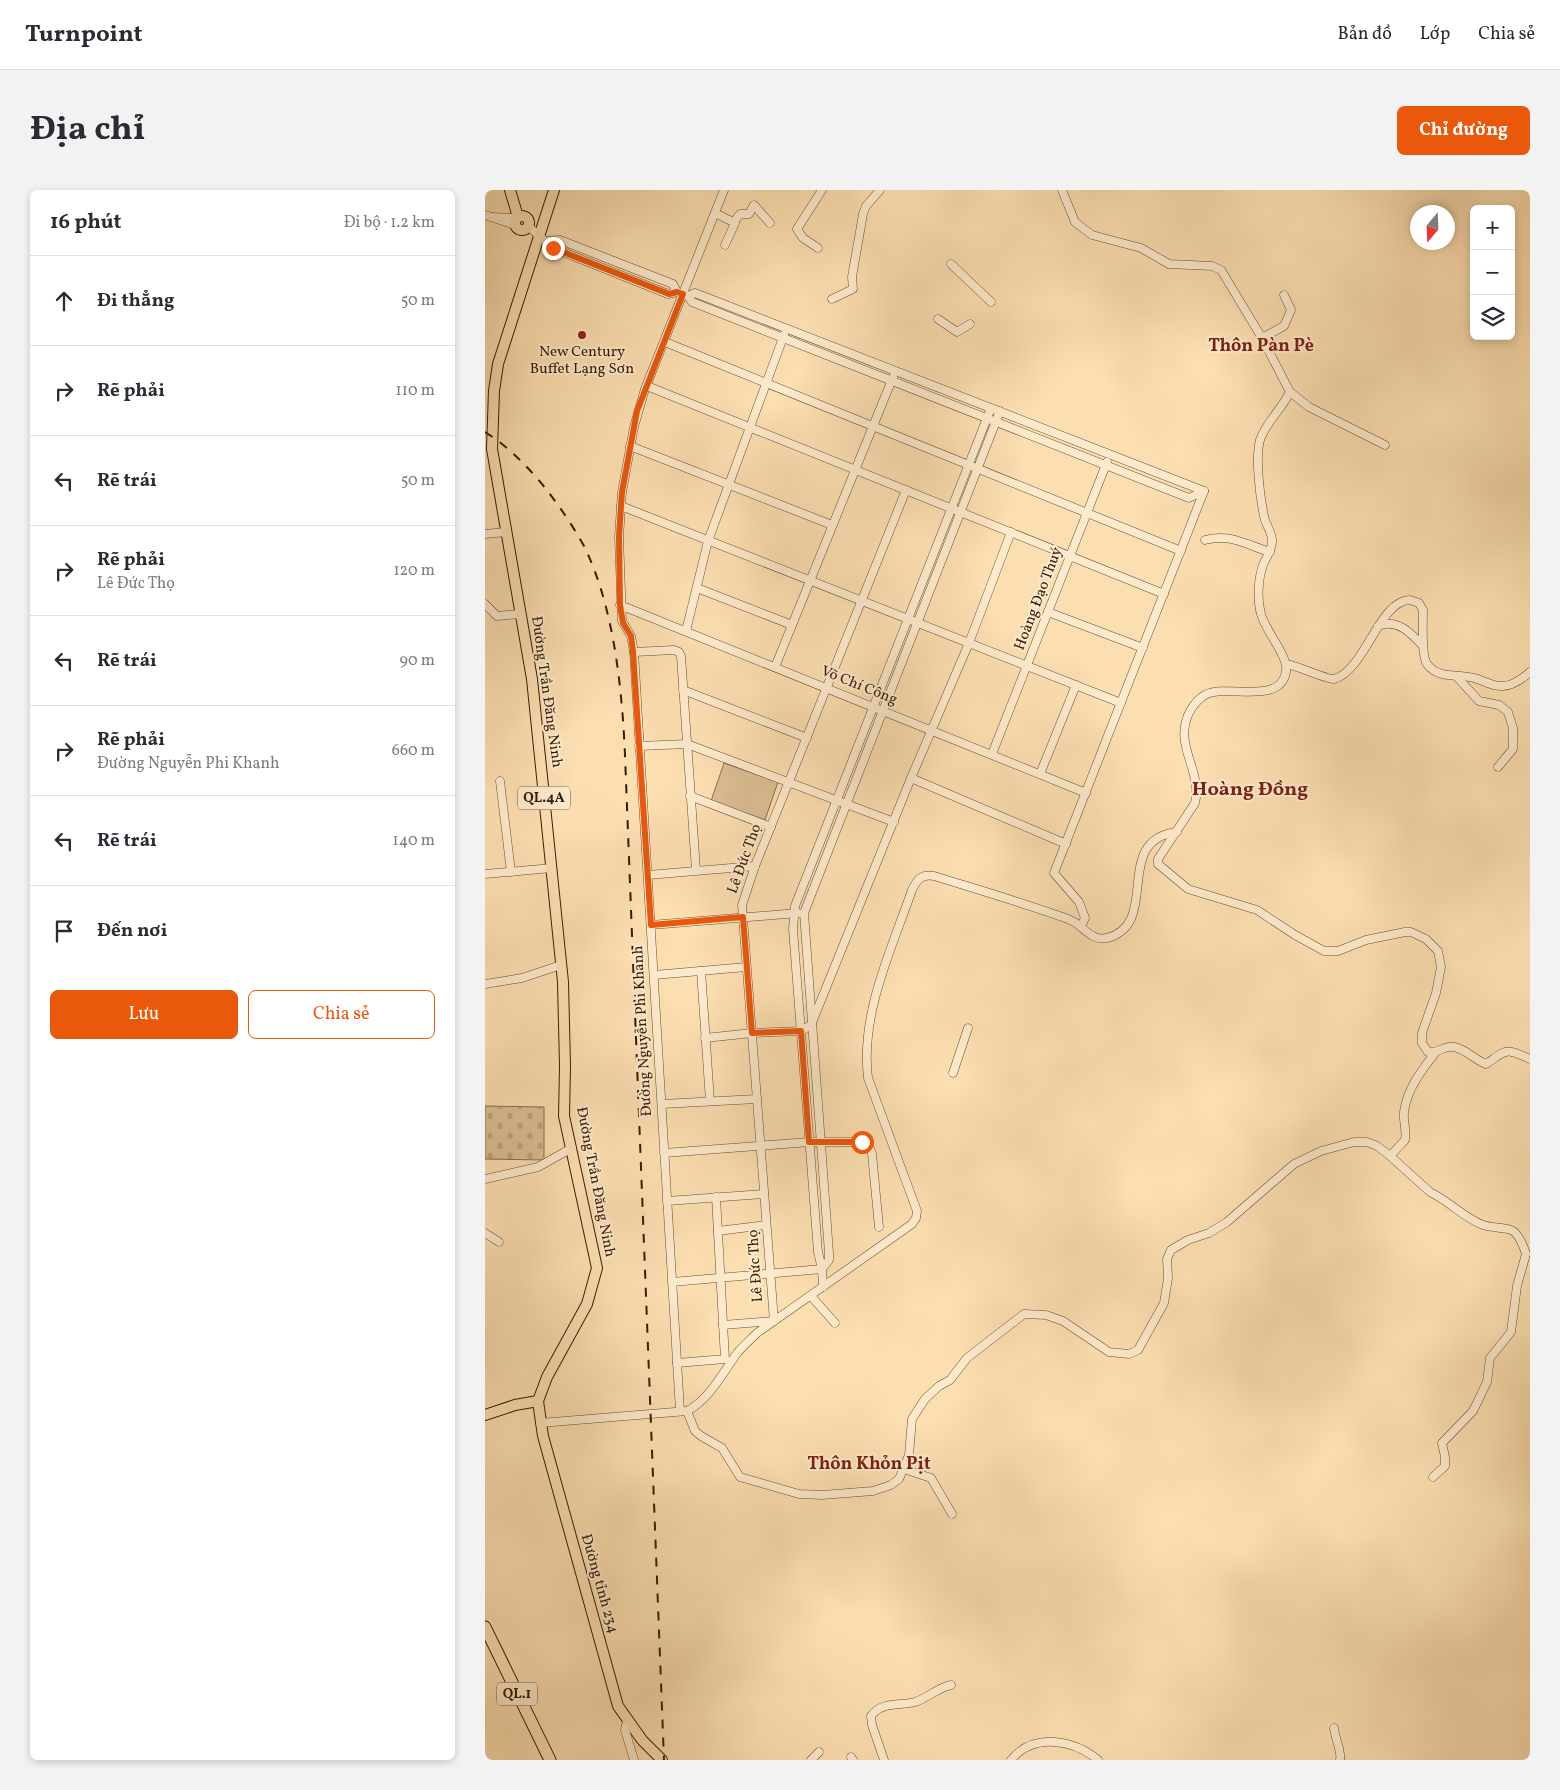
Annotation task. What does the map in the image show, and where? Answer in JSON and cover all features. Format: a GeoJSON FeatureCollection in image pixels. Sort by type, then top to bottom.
{"type":"FeatureCollection","features":[{"type":"Feature","properties":{"kind":"highway","name":"QL.1"},"geometry":{"type":"LineString","coordinates":[[485,1627],[550,1760]]}},
{"type":"Feature","properties":{"kind":"main road"},"geometry":{"type":"LineString","coordinates":[[510,190],[517,220],[527,219],[528,226]]}},
{"type":"Feature","properties":{"kind":"main road","name":"Đường Trần Đăng Ninh"},"geometry":{"type":"LineString","coordinates":[[538,1402],[547,1377],[587,1304],[597,1276],[592,1235],[564,1116],[565,1029],[561,965],[532,679],[488,429],[499,364],[543,238],[555,190]]}},
{"type":"Feature","properties":{"kind":"main road"},"geometry":{"type":"LineString","coordinates":[[485,1415],[515,1406],[538,1402]]}},
{"type":"Feature","properties":{"kind":"main road","name":"Đường tỉnh 234"},"geometry":{"type":"LineString","coordinates":[[538,1402],[540,1422],[618,1706],[627,1721],[661,1760]]}},
{"type":"Feature","properties":{"kind":"street","name":"Đường Nguyễn Phi Khanh"},"geometry":{"type":"LineString","coordinates":[[684,1411],[677,1363],[633,652],[631,636],[623,623],[620,605],[621,506],[637,411],[724,190]]}},
{"type":"Feature","properties":{"kind":"street"},"geometry":{"type":"LineString","coordinates":[[818,248],[803,238],[797,229],[822,190]]}},
{"type":"Feature","properties":{"kind":"street"},"geometry":{"type":"LineString","coordinates":[[832,299],[853,289],[852,277],[863,214],[866,206],[880,190]]}},
{"type":"Feature","properties":{"kind":"street"},"geometry":{"type":"LineString","coordinates":[[1062,190],[1075,222],[1092,234],[1141,248],[1169,264],[1212,266],[1221,270],[1262,338],[1290,392],[1309,407],[1385,445]]}},
{"type":"Feature","properties":{"kind":"street"},"geometry":{"type":"LineString","coordinates":[[725,245],[735,226],[734,222],[740,214],[749,214],[754,205],[770,223]]}},
{"type":"Feature","properties":{"kind":"street"},"geometry":{"type":"LineString","coordinates":[[715,213],[734,222]]}},
{"type":"Feature","properties":{"kind":"street"},"geometry":{"type":"LineString","coordinates":[[488,216],[517,220]]}},
{"type":"Feature","properties":{"kind":"street"},"geometry":{"type":"LineString","coordinates":[[528,226],[553,248],[669,294],[695,293],[1204,491]]}},
{"type":"Feature","properties":{"kind":"street"},"geometry":{"type":"LineString","coordinates":[[951,264],[991,302]]}},
{"type":"Feature","properties":{"kind":"street"},"geometry":{"type":"LineString","coordinates":[[683,294],[692,302],[783,339],[1189,498],[1204,491]]}},
{"type":"Feature","properties":{"kind":"street"},"geometry":{"type":"LineString","coordinates":[[1262,338],[1286,322],[1291,310],[1283,295]]}},
{"type":"Feature","properties":{"kind":"street"},"geometry":{"type":"LineString","coordinates":[[938,319],[957,332],[970,324]]}},
{"type":"Feature","properties":{"kind":"street"},"geometry":{"type":"LineString","coordinates":[[686,631],[708,541],[787,328]]}},
{"type":"Feature","properties":{"kind":"street"},"geometry":{"type":"LineString","coordinates":[[665,342],[1181,551]]}},
{"type":"Feature","properties":{"kind":"street"},"geometry":{"type":"LineString","coordinates":[[775,667],[895,371]]}},
{"type":"Feature","properties":{"kind":"street"},"geometry":{"type":"LineString","coordinates":[[647,386],[1164,594]]}},
{"type":"Feature","properties":{"kind":"street"},"geometry":{"type":"LineString","coordinates":[[1290,392],[1263,433],[1259,449],[1263,516],[1273,539],[1270,552],[1263,565],[1260,584],[1261,615],[1286,664],[1284,679],[1274,688],[1258,692],[1217,691],[1205,695],[1195,702],[1185,722],[1183,732],[1198,792],[1195,803],[1158,859],[1158,864],[1166,873],[1188,889],[1257,910],[1295,936],[1324,951],[1338,951],[1366,940],[1405,932],[1411,932],[1426,939],[1438,951],[1441,967],[1436,993],[1422,1034],[1422,1043],[1428,1052],[1435,1053]]}},
{"type":"Feature","properties":{"kind":"street"},"geometry":{"type":"LineString","coordinates":[[823,1288],[823,1269],[818,1252],[809,1142],[793,914],[991,408]]}},
{"type":"Feature","properties":{"kind":"street"},"geometry":{"type":"LineString","coordinates":[[823,1269],[829,1260],[829,1253],[804,913],[999,411]]}},
{"type":"Feature","properties":{"kind":"street"},"geometry":{"type":"LineString","coordinates":[[630,446],[833,525]]}},
{"type":"Feature","properties":{"kind":"street","name":"Hoàng Đạo Thuý"},"geometry":{"type":"LineString","coordinates":[[992,754],[1110,453]]}},
{"type":"Feature","properties":{"kind":"street","name":"Lê Đức Thọ"},"geometry":{"type":"LineString","coordinates":[[774,1322],[743,902],[755,866],[906,490]]}},
{"type":"Feature","properties":{"kind":"street"},"geometry":{"type":"LineString","coordinates":[[1081,926],[1085,918],[1079,902],[1054,873],[1204,491]]}},
{"type":"Feature","properties":{"kind":"street"},"geometry":{"type":"LineString","coordinates":[[621,506],[1121,703]]}},
{"type":"Feature","properties":{"kind":"street"},"geometry":{"type":"LineString","coordinates":[[485,534],[506,532]]}},
{"type":"Feature","properties":{"kind":"street"},"geometry":{"type":"LineString","coordinates":[[705,1038],[752,1033],[801,1031],[811,1025],[911,778],[969,643],[1011,532]]}},
{"type":"Feature","properties":{"kind":"street"},"geometry":{"type":"LineString","coordinates":[[1205,540],[1215,537],[1232,538],[1270,552]]}},
{"type":"Feature","properties":{"kind":"street"},"geometry":{"type":"LineString","coordinates":[[697,588],[792,625]]}},
{"type":"Feature","properties":{"kind":"street"},"geometry":{"type":"LineString","coordinates":[[1286,664],[1294,664],[1327,678],[1334,678],[1355,664],[1377,627],[1397,604],[1405,600],[1415,601],[1423,610],[1423,646],[1427,664],[1447,675],[1473,677],[1488,684],[1505,686],[1524,678],[1530,672]]}},
{"type":"Feature","properties":{"kind":"street"},"geometry":{"type":"LineString","coordinates":[[485,604],[497,616],[520,614]]}},
{"type":"Feature","properties":{"kind":"street","name":"Võ Chí Công"},"geometry":{"type":"LineString","coordinates":[[620,605],[1086,793]]}},
{"type":"Feature","properties":{"kind":"street"},"geometry":{"type":"LineString","coordinates":[[1048,612],[1143,648]]}},
{"type":"Feature","properties":{"kind":"street"},"geometry":{"type":"LineString","coordinates":[[1377,627],[1385,624],[1403,627],[1423,646]]}},
{"type":"Feature","properties":{"kind":"street"},"geometry":{"type":"LineString","coordinates":[[633,652],[673,650],[679,652],[681,656],[696,870]]}},
{"type":"Feature","properties":{"kind":"street"},"geometry":{"type":"LineString","coordinates":[[1457,676],[1479,701],[1499,705],[1508,712],[1513,728],[1513,749],[1498,768]]}},
{"type":"Feature","properties":{"kind":"street"},"geometry":{"type":"LineString","coordinates":[[1040,774],[1076,685]]}},
{"type":"Feature","properties":{"kind":"street"},"geometry":{"type":"LineString","coordinates":[[683,690],[807,738]]}},
{"type":"Feature","properties":{"kind":"street"},"geometry":{"type":"LineString","coordinates":[[639,746],[687,744],[893,822]]}},
{"type":"Feature","properties":{"kind":"street"},"geometry":{"type":"LineString","coordinates":[[911,778],[1066,844]]}},
{"type":"Feature","properties":{"kind":"street"},"geometry":{"type":"LineString","coordinates":[[500,781],[511,872]]}},
{"type":"Feature","properties":{"kind":"street"},"geometry":{"type":"LineString","coordinates":[[690,796],[771,827]]}},
{"type":"Feature","properties":{"kind":"street"},"geometry":{"type":"LineString","coordinates":[[540,1422],[684,1411],[700,1402],[740,1350],[757,1333],[823,1288],[885,1241],[912,1224],[916,1218],[917,1211],[868,1078],[866,1063],[867,1040],[876,998],[915,882],[921,877],[934,876],[1074,921],[1094,938],[1105,938],[1126,927],[1136,903],[1140,862],[1144,850],[1160,837],[1177,832]]}},
{"type":"Feature","properties":{"kind":"street"},"geometry":{"type":"LineString","coordinates":[[648,874],[755,866]]}},
{"type":"Feature","properties":{"kind":"street"},"geometry":{"type":"LineString","coordinates":[[485,874],[551,868]]}},
{"type":"Feature","properties":{"kind":"street"},"geometry":{"type":"LineString","coordinates":[[651,925],[804,913]]}},
{"type":"Feature","properties":{"kind":"street"},"geometry":{"type":"LineString","coordinates":[[485,984],[522,978],[561,965]]}},
{"type":"Feature","properties":{"kind":"street"},"geometry":{"type":"LineString","coordinates":[[654,974],[747,967]]}},
{"type":"Feature","properties":{"kind":"street"},"geometry":{"type":"LineString","coordinates":[[701,971],[710,1101]]}},
{"type":"Feature","properties":{"kind":"street"},"geometry":{"type":"LineString","coordinates":[[953,1073],[968,1028]]}},
{"type":"Feature","properties":{"kind":"street"},"geometry":{"type":"LineString","coordinates":[[1390,1156],[1405,1140],[1404,1113],[1408,1095],[1422,1070],[1435,1053],[1447,1047],[1454,1047],[1486,1064],[1499,1054],[1509,1051],[1530,1059]]}},
{"type":"Feature","properties":{"kind":"street"},"geometry":{"type":"LineString","coordinates":[[662,1104],[757,1098]]}},
{"type":"Feature","properties":{"kind":"street"},"geometry":{"type":"LineString","coordinates":[[665,1153],[809,1142],[857,1141],[869,1146],[875,1179],[879,1227]]}},
{"type":"Feature","properties":{"kind":"street"},"geometry":{"type":"LineString","coordinates":[[684,1411],[695,1431],[722,1448],[740,1477],[799,1494],[821,1495],[873,1490],[891,1485],[899,1479],[909,1455],[912,1419],[918,1408],[935,1388],[950,1380],[967,1358],[1018,1317],[1030,1312],[1046,1315],[1070,1324],[1098,1347],[1109,1352],[1119,1354],[1133,1352],[1141,1347],[1163,1303],[1168,1278],[1167,1259],[1174,1248],[1209,1233],[1227,1222],[1295,1164],[1321,1151],[1361,1141],[1377,1146],[1430,1192],[1441,1197],[1473,1221],[1493,1228],[1510,1229],[1515,1232],[1526,1254],[1517,1286],[1511,1332],[1490,1358],[1487,1382],[1473,1411],[1442,1443],[1445,1466],[1433,1477]]}},
{"type":"Feature","properties":{"kind":"street"},"geometry":{"type":"LineString","coordinates":[[485,1179],[538,1167],[572,1148]]}},
{"type":"Feature","properties":{"kind":"street"},"geometry":{"type":"LineString","coordinates":[[667,1201],[764,1194]]}},
{"type":"Feature","properties":{"kind":"street"},"geometry":{"type":"LineString","coordinates":[[677,1363],[725,1359],[716,1198]]}},
{"type":"Feature","properties":{"kind":"street"},"geometry":{"type":"LineString","coordinates":[[718,1231],[766,1225]]}},
{"type":"Feature","properties":{"kind":"street"},"geometry":{"type":"LineString","coordinates":[[485,1233],[499,1242]]}},
{"type":"Feature","properties":{"kind":"street"},"geometry":{"type":"LineString","coordinates":[[672,1282],[823,1269]]}},
{"type":"Feature","properties":{"kind":"street"},"geometry":{"type":"LineString","coordinates":[[811,1296],[835,1323]]}},
{"type":"Feature","properties":{"kind":"street"},"geometry":{"type":"LineString","coordinates":[[723,1325],[774,1322]]}},
{"type":"Feature","properties":{"kind":"street"},"geometry":{"type":"LineString","coordinates":[[904,1469],[931,1478],[952,1514]]}},
{"type":"Feature","properties":{"kind":"street"},"geometry":{"type":"LineString","coordinates":[[884,1760],[872,1725],[871,1716],[874,1712],[890,1705],[914,1702],[933,1691],[951,1685]]}},
{"type":"Feature","properties":{"kind":"street"},"geometry":{"type":"LineString","coordinates":[[627,1721],[625,1730],[634,1760]]}},
{"type":"Feature","properties":{"kind":"street"},"geometry":{"type":"LineString","coordinates":[[1334,1728],[1336,1742],[1341,1755],[1340,1760]]}},
{"type":"Feature","properties":{"kind":"street"},"geometry":{"type":"LineString","coordinates":[[1011,1760],[1031,1746],[1057,1741],[1072,1745],[1098,1760]]}},
{"type":"Feature","properties":{"kind":"street"},"geometry":{"type":"LineString","coordinates":[[811,1760],[819,1752]]}},
{"type":"Feature","properties":{"kind":"green space"},"geometry":{"type":"Polygon","coordinates":[[[724,763],[778,782],[765,820],[711,801],[724,763]]]}},
{"type":"Feature","properties":{"kind":"green space"},"geometry":{"type":"Polygon","coordinates":[[[485,1106],[544,1107],[544,1160],[485,1159],[485,1106]]]}},
{"type":"Feature","properties":{"kind":"railway"},"geometry":{"type":"LineString","coordinates":[[485,432],[526,466],[551,496],[584,546],[603,595],[615,648],[619,676],[625,755],[664,1760]]}},
{"type":"Feature","properties":{"kind":"place","name":"New Century Buffet Lạng Sơn"},"geometry":{"type":"Point","coordinates":[582,335]}},
{"type":"Feature","properties":{"kind":"district","name":"Thôn Pàn Pè"},"geometry":{"type":"Point","coordinates":[1261,346]}},
{"type":"Feature","properties":{"kind":"district","name":"Hoàng Đồng"},"geometry":{"type":"Point","coordinates":[1250,790]}},
{"type":"Feature","properties":{"kind":"district","name":"Thôn Khỏn Pịt"},"geometry":{"type":"Point","coordinates":[869,1464]}},
{"type":"Feature","properties":{"kind":"route"},"geometry":{"type":"LineString","coordinates":[[553,248],[669,294],[677,292],[683,294],[637,411],[624,478],[620,522],[620,605],[624,626],[631,636],[633,652],[651,925],[743,917],[752,1033],[801,1031],[809,1142],[862,1142]]}}]}
